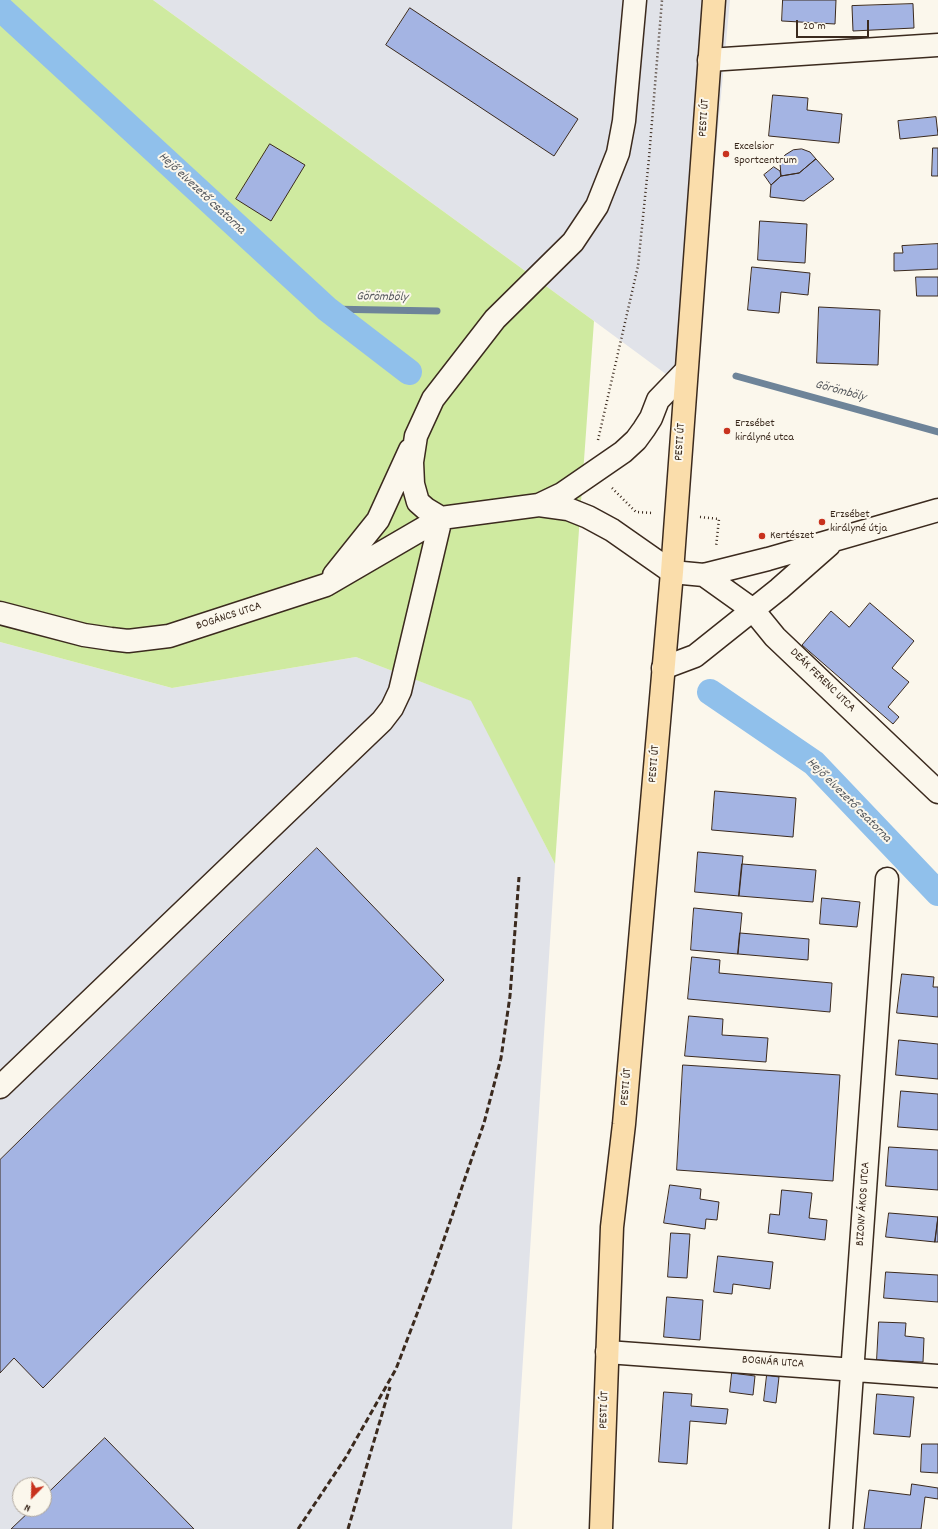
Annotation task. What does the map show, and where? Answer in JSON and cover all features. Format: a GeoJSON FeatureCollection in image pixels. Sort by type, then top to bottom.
{"type":"FeatureCollection","features":[{"type":"Feature","properties":{"kind":"main road","name":"PESTI ÚT"},"geometry":{"type":"LineString","coordinates":[[601,1529],[612,1227],[624,1124],[672,572],[686,371],[696,262],[714,0]]}},
{"type":"Feature","properties":{"kind":"street"},"geometry":{"type":"LineString","coordinates":[[326,585],[378,520],[433,400],[495,319],[573,242],[597,206],[618,154],[624,121],[635,0]]}},
{"type":"Feature","properties":{"kind":"street"},"geometry":{"type":"LineString","coordinates":[[709,60],[938,45]]}},
{"type":"Feature","properties":{"kind":"street"},"geometry":{"type":"LineString","coordinates":[[539,505],[562,494],[623,452],[636,440],[651,418],[658,400],[686,371]]}},
{"type":"Feature","properties":{"kind":"street"},"geometry":{"type":"LineString","coordinates":[[416,436],[412,462],[413,484],[418,502],[441,518],[539,505],[568,509],[588,517],[632,543],[672,572],[704,575],[768,560],[938,510]]}},
{"type":"Feature","properties":{"kind":"street"},"geometry":{"type":"LineString","coordinates":[[0,1087],[382,721],[392,708],[400,691],[441,518]]}},
{"type":"Feature","properties":{"kind":"street","name":"BOGÁNCS UTCA"},"geometry":{"type":"LineString","coordinates":[[0,613],[84,635],[128,641],[169,636],[326,585],[441,518]]}},
{"type":"Feature","properties":{"kind":"street"},"geometry":{"type":"LineString","coordinates":[[663,668],[695,656],[753,610],[835,540]]}},
{"type":"Feature","properties":{"kind":"street","name":"DEÁK FERENC UTCA"},"geometry":{"type":"LineString","coordinates":[[704,575],[753,610],[775,637],[938,792]]}},
{"type":"Feature","properties":{"kind":"street","name":"BIZONY ÁKOS UTCA"},"geometry":{"type":"LineString","coordinates":[[841,1529],[887,879]]}},
{"type":"Feature","properties":{"kind":"street","name":"BOGNÁR UTCA"},"geometry":{"type":"LineString","coordinates":[[607,1352],[938,1376]]}},
{"type":"Feature","properties":{"kind":"path"},"geometry":{"type":"LineString","coordinates":[[662,0],[638,266],[595,451],[593,472],[636,512],[719,519]]}},
{"type":"Feature","properties":{"kind":"shaded area"},"geometry":{"type":"Polygon","coordinates":[[[153,0],[730,0],[693,394],[594,321],[153,0]]]}},
{"type":"Feature","properties":{"kind":"shaded area"},"geometry":{"type":"Polygon","coordinates":[[[0,642],[172,688],[356,657],[472,701],[555,864],[512,1529],[0,1529],[0,642]]]}},
{"type":"Feature","properties":{"kind":"green space"},"geometry":{"type":"Polygon","coordinates":[[[0,0],[153,0],[594,321],[555,864],[471,701],[356,657],[172,688],[0,642],[0,0]]]}},
{"type":"Feature","properties":{"kind":"building"},"geometry":{"type":"Polygon","coordinates":[[[783,0],[836,0],[835,24],[782,21],[783,0]]]}},
{"type":"Feature","properties":{"kind":"building"},"geometry":{"type":"Polygon","coordinates":[[[913,4],[914,28],[853,31],[852,6],[913,4]]]}},
{"type":"Feature","properties":{"kind":"building"},"geometry":{"type":"Polygon","coordinates":[[[410,8],[578,119],[554,156],[386,45],[410,8]]]}},
{"type":"Feature","properties":{"kind":"building"},"geometry":{"type":"Polygon","coordinates":[[[773,95],[808,98],[807,110],[842,114],[839,143],[769,136],[773,95]]]}},
{"type":"Feature","properties":{"kind":"building"},"geometry":{"type":"Polygon","coordinates":[[[936,117],[938,135],[900,139],[898,121],[936,117]]]}},
{"type":"Feature","properties":{"kind":"building"},"geometry":{"type":"Polygon","coordinates":[[[270,144],[305,165],[271,221],[236,199],[270,144]]]}},
{"type":"Feature","properties":{"kind":"building"},"geometry":{"type":"Polygon","coordinates":[[[933,148],[938,148],[938,176],[932,176],[933,148]]]}},
{"type":"Feature","properties":{"kind":"building"},"geometry":{"type":"Polygon","coordinates":[[[802,149],[810,152],[816,159],[799,173],[781,176],[780,163],[785,155],[793,150],[802,149]]]}},
{"type":"Feature","properties":{"kind":"building"},"geometry":{"type":"Polygon","coordinates":[[[816,159],[834,179],[804,201],[770,197],[771,185],[781,176],[799,173],[816,159]]]}},
{"type":"Feature","properties":{"kind":"building"},"geometry":{"type":"Polygon","coordinates":[[[774,167],[780,171],[781,176],[771,185],[764,175],[774,167]]]}},
{"type":"Feature","properties":{"kind":"building"},"geometry":{"type":"Polygon","coordinates":[[[760,221],[807,224],[805,263],[758,260],[760,221]]]}},
{"type":"Feature","properties":{"kind":"building"},"geometry":{"type":"Polygon","coordinates":[[[938,244],[938,269],[894,271],[894,253],[903,253],[902,246],[938,244]]]}},
{"type":"Feature","properties":{"kind":"building"},"geometry":{"type":"Polygon","coordinates":[[[752,267],[810,273],[808,295],[781,292],[779,313],[748,310],[752,267]]]}},
{"type":"Feature","properties":{"kind":"building"},"geometry":{"type":"Polygon","coordinates":[[[916,277],[938,277],[938,296],[917,296],[916,277]]]}},
{"type":"Feature","properties":{"kind":"building"},"geometry":{"type":"Polygon","coordinates":[[[819,307],[880,310],[878,365],[817,363],[819,307]]]}},
{"type":"Feature","properties":{"kind":"building"},"geometry":{"type":"Polygon","coordinates":[[[870,603],[914,641],[892,668],[909,682],[888,707],[899,717],[893,724],[802,645],[831,611],[849,627],[870,603]]]}},
{"type":"Feature","properties":{"kind":"building"},"geometry":{"type":"Polygon","coordinates":[[[715,791],[796,798],[793,837],[712,830],[715,791]]]}},
{"type":"Feature","properties":{"kind":"building"},"geometry":{"type":"Polygon","coordinates":[[[317,848],[444,980],[43,1388],[14,1358],[0,1373],[0,1160],[317,848]]]}},
{"type":"Feature","properties":{"kind":"building"},"geometry":{"type":"Polygon","coordinates":[[[698,852],[743,856],[739,896],[695,892],[698,852]]]}},
{"type":"Feature","properties":{"kind":"building"},"geometry":{"type":"Polygon","coordinates":[[[742,864],[816,870],[813,902],[739,896],[742,864]]]}},
{"type":"Feature","properties":{"kind":"building"},"geometry":{"type":"Polygon","coordinates":[[[822,898],[860,902],[857,927],[820,924],[822,898]]]}},
{"type":"Feature","properties":{"kind":"building"},"geometry":{"type":"Polygon","coordinates":[[[694,908],[742,913],[738,954],[691,950],[694,908]]]}},
{"type":"Feature","properties":{"kind":"building"},"geometry":{"type":"Polygon","coordinates":[[[740,933],[809,939],[808,960],[738,954],[740,933]]]}},
{"type":"Feature","properties":{"kind":"building"},"geometry":{"type":"Polygon","coordinates":[[[692,957],[720,960],[719,973],[832,983],[830,1012],[688,999],[692,957]]]}},
{"type":"Feature","properties":{"kind":"building"},"geometry":{"type":"Polygon","coordinates":[[[902,974],[934,977],[933,987],[938,987],[938,1017],[897,1013],[902,974]]]}},
{"type":"Feature","properties":{"kind":"building"},"geometry":{"type":"Polygon","coordinates":[[[689,1016],[723,1019],[722,1035],[768,1038],[766,1062],[685,1056],[689,1016]]]}},
{"type":"Feature","properties":{"kind":"building"},"geometry":{"type":"Polygon","coordinates":[[[899,1040],[938,1044],[938,1079],[896,1075],[899,1040]]]}},
{"type":"Feature","properties":{"kind":"building"},"geometry":{"type":"Polygon","coordinates":[[[683,1065],[840,1075],[833,1181],[677,1170],[683,1065]]]}},
{"type":"Feature","properties":{"kind":"building"},"geometry":{"type":"Polygon","coordinates":[[[901,1091],[938,1094],[938,1130],[898,1127],[901,1091]]]}},
{"type":"Feature","properties":{"kind":"building"},"geometry":{"type":"Polygon","coordinates":[[[889,1147],[938,1150],[938,1190],[886,1186],[889,1147]]]}},
{"type":"Feature","properties":{"kind":"building"},"geometry":{"type":"Polygon","coordinates":[[[670,1185],[701,1189],[700,1199],[719,1202],[717,1220],[706,1219],[705,1229],[664,1223],[670,1185]]]}},
{"type":"Feature","properties":{"kind":"building"},"geometry":{"type":"Polygon","coordinates":[[[782,1190],[812,1193],[809,1218],[827,1220],[825,1240],[768,1233],[770,1214],[779,1215],[782,1190]]]}},
{"type":"Feature","properties":{"kind":"building"},"geometry":{"type":"Polygon","coordinates":[[[889,1213],[938,1217],[935,1242],[886,1237],[889,1213]]]}},
{"type":"Feature","properties":{"kind":"building"},"geometry":{"type":"Polygon","coordinates":[[[938,1217],[938,1242],[935,1242],[938,1217]]]}},
{"type":"Feature","properties":{"kind":"building"},"geometry":{"type":"Polygon","coordinates":[[[671,1233],[690,1234],[687,1278],[668,1277],[671,1233]]]}},
{"type":"Feature","properties":{"kind":"building"},"geometry":{"type":"Polygon","coordinates":[[[718,1256],[773,1262],[770,1289],[733,1284],[732,1294],[714,1292],[718,1256]]]}},
{"type":"Feature","properties":{"kind":"building"},"geometry":{"type":"Polygon","coordinates":[[[886,1272],[938,1275],[938,1302],[884,1298],[886,1272]]]}},
{"type":"Feature","properties":{"kind":"building"},"geometry":{"type":"Polygon","coordinates":[[[667,1297],[703,1300],[700,1340],[664,1337],[667,1297]]]}},
{"type":"Feature","properties":{"kind":"building"},"geometry":{"type":"Polygon","coordinates":[[[879,1322],[906,1323],[905,1336],[924,1338],[923,1362],[877,1360],[879,1322]]]}},
{"type":"Feature","properties":{"kind":"building"},"geometry":{"type":"Polygon","coordinates":[[[732,1373],[755,1376],[753,1395],[730,1392],[732,1373]]]}},
{"type":"Feature","properties":{"kind":"building"},"geometry":{"type":"Polygon","coordinates":[[[767,1375],[779,1377],[776,1403],[764,1401],[767,1375]]]}},
{"type":"Feature","properties":{"kind":"building"},"geometry":{"type":"Polygon","coordinates":[[[664,1392],[692,1394],[691,1406],[728,1409],[726,1424],[690,1421],[687,1464],[659,1462],[664,1392]]]}},
{"type":"Feature","properties":{"kind":"building"},"geometry":{"type":"Polygon","coordinates":[[[877,1394],[914,1397],[910,1437],[874,1434],[877,1394]]]}},
{"type":"Feature","properties":{"kind":"building"},"geometry":{"type":"Polygon","coordinates":[[[105,1438],[194,1529],[11,1529],[24,1517],[52,1517],[52,1489],[105,1438]]]}},
{"type":"Feature","properties":{"kind":"building"},"geometry":{"type":"Polygon","coordinates":[[[922,1444],[938,1444],[938,1473],[921,1472],[922,1444]]]}},
{"type":"Feature","properties":{"kind":"building"},"geometry":{"type":"Polygon","coordinates":[[[912,1484],[938,1488],[938,1499],[925,1497],[921,1529],[864,1529],[869,1490],[910,1495],[912,1484]]]}},
{"type":"Feature","properties":{"kind":"waterway","name":"Hejő elvezető csatorna"},"geometry":{"type":"LineString","coordinates":[[0,8],[327,309],[409,372]]}},
{"type":"Feature","properties":{"kind":"waterway","name":"Görömböly"},"geometry":{"type":"LineString","coordinates":[[327,309],[437,311]]}},
{"type":"Feature","properties":{"kind":"waterway","name":"Görömböly"},"geometry":{"type":"LineString","coordinates":[[736,376],[938,432]]}},
{"type":"Feature","properties":{"kind":"waterway","name":"Hejő elvezető csatorna"},"geometry":{"type":"LineString","coordinates":[[710,692],[814,763],[938,893]]}},
{"type":"Feature","properties":{"kind":"railway"},"geometry":{"type":"LineString","coordinates":[[298,1529],[346,1457],[396,1369],[431,1277],[484,1123],[501,1058],[510,996],[519,877]]}},
{"type":"Feature","properties":{"kind":"railway"},"geometry":{"type":"LineString","coordinates":[[348,1529],[390,1387]]}},
{"type":"Feature","properties":{"kind":"place","name":"Excelsior Sportcentrum"},"geometry":{"type":"Point","coordinates":[726,154]}},
{"type":"Feature","properties":{"kind":"place","name":"Erzsébet királyné utca"},"geometry":{"type":"Point","coordinates":[727,431]}},
{"type":"Feature","properties":{"kind":"place","name":"Erzsébet királyné útja"},"geometry":{"type":"Point","coordinates":[822,522]}},
{"type":"Feature","properties":{"kind":"place","name":"Kertészet"},"geometry":{"type":"Point","coordinates":[762,536]}}]}
